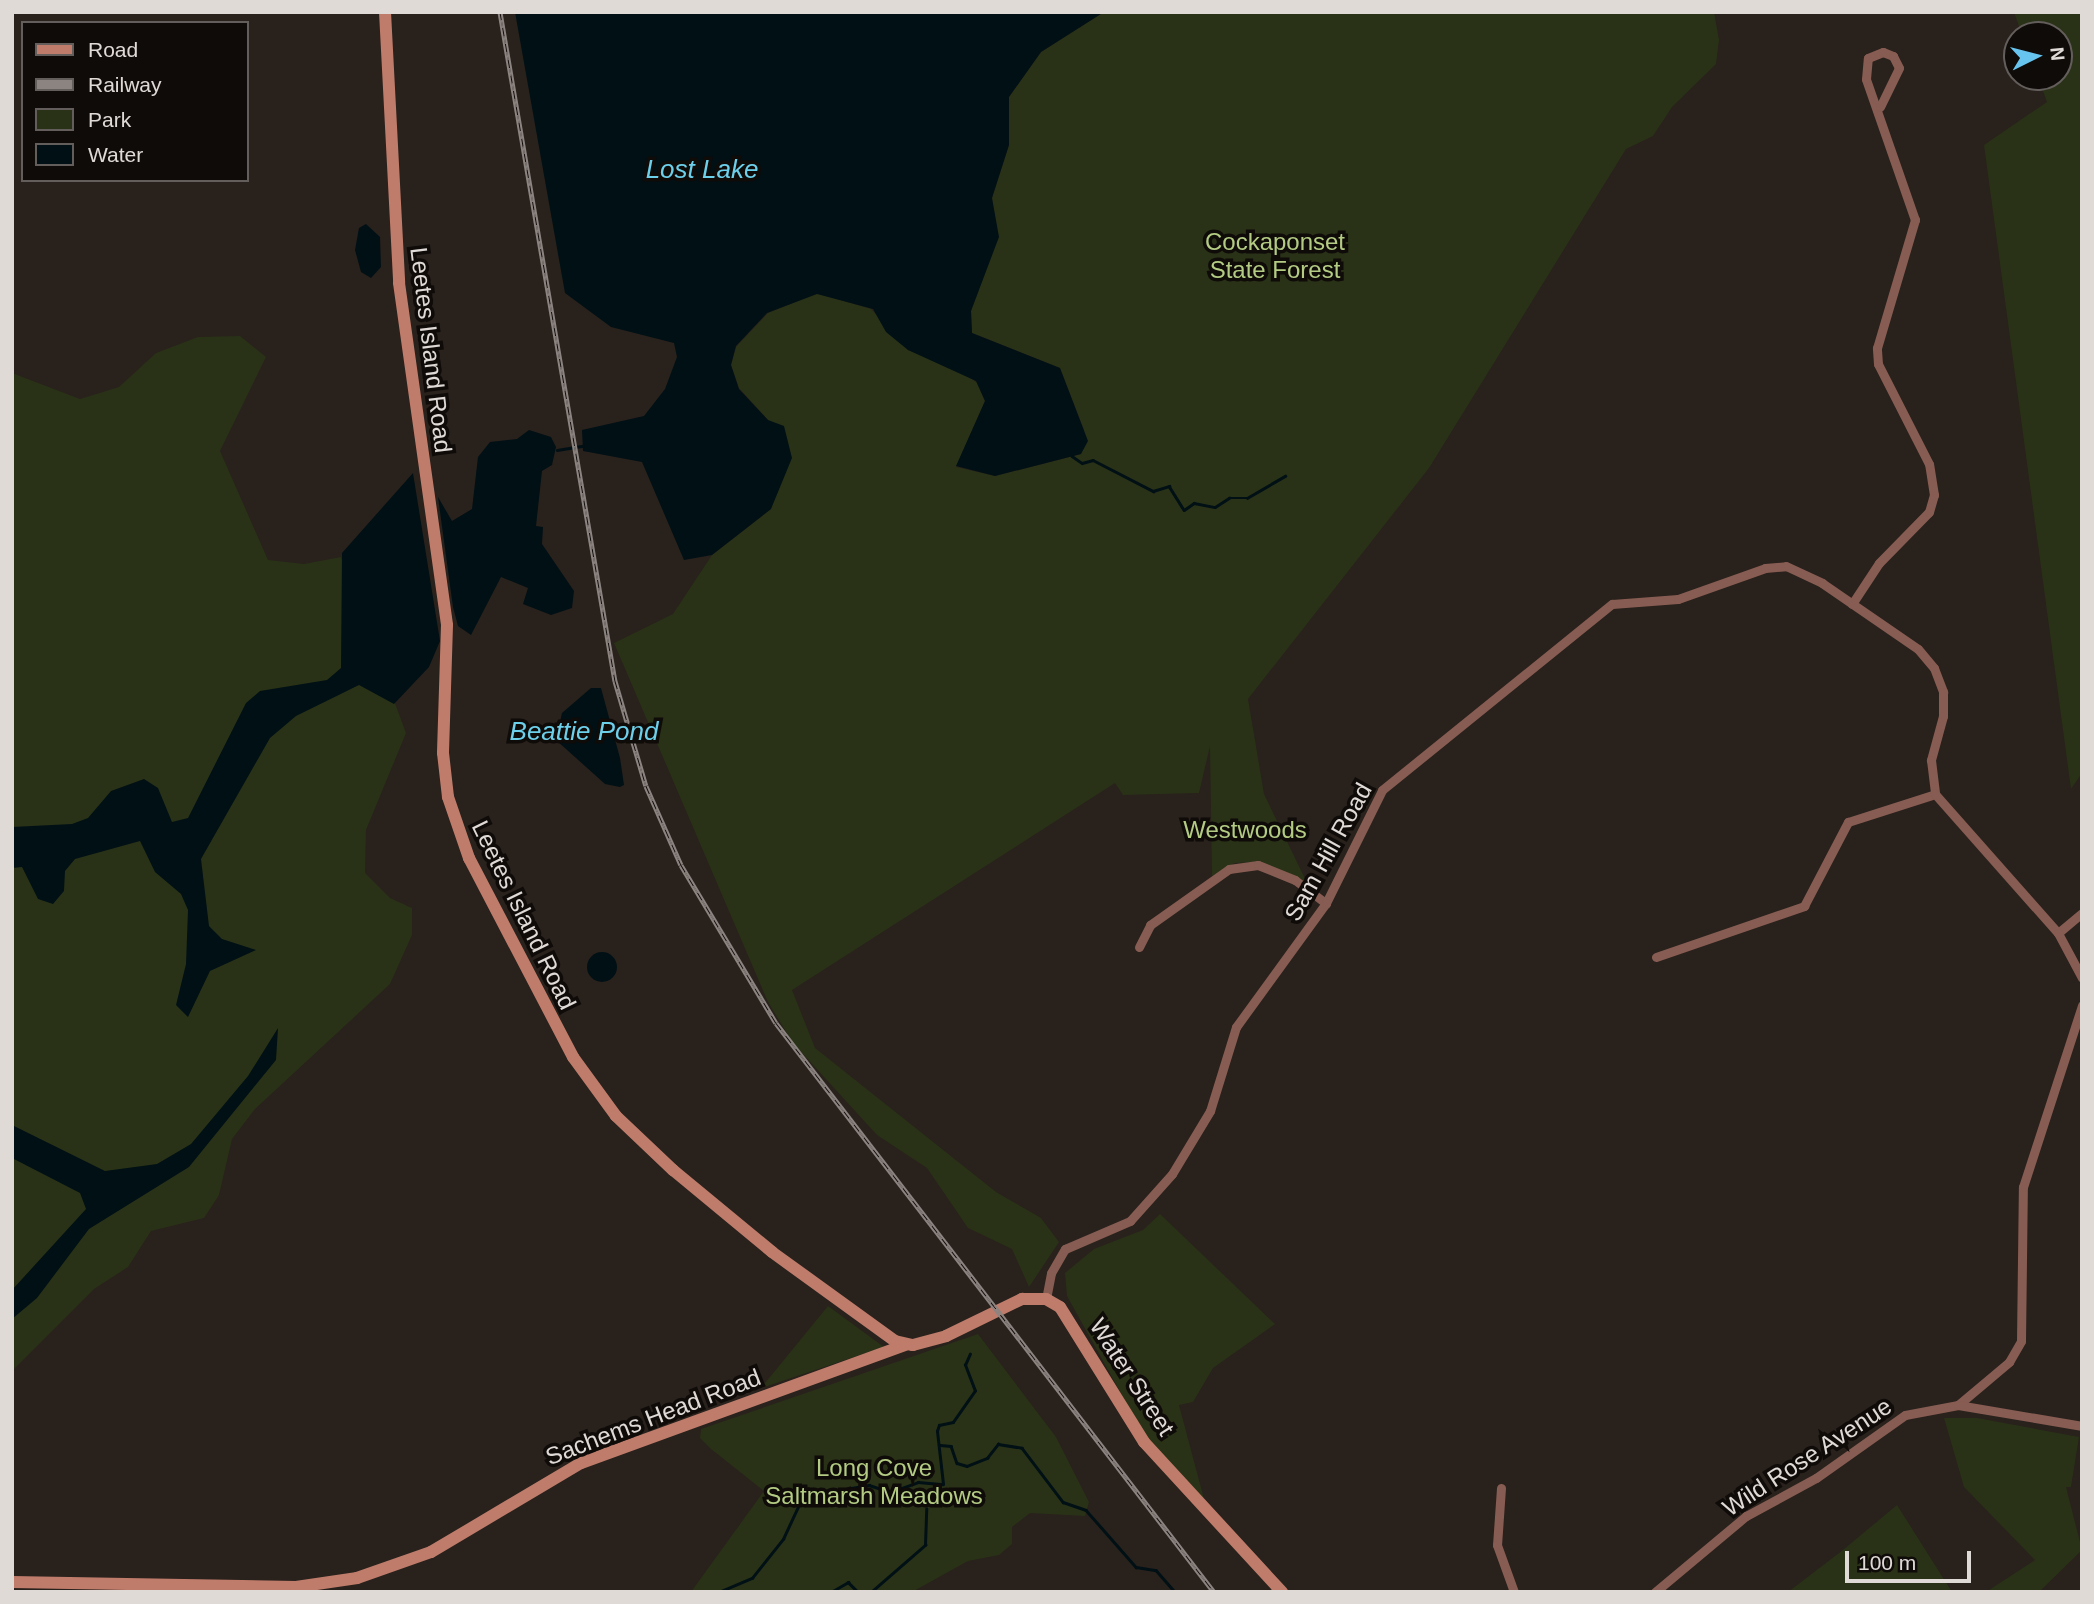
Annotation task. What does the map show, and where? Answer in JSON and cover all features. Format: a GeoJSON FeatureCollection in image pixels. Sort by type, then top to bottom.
{"type":"FeatureCollection","features":[{"type":"Feature","properties":{"kind":"main road","name":"Leetes Island Road"},"geometry":{"type":"LineString","coordinates":[[385,12],[399,283],[447,625],[443,753],[460,838],[568,1048],[610,1109],[732,1221],[906,1345]]}},
{"type":"Feature","properties":{"kind":"main road"},"geometry":{"type":"LineString","coordinates":[[906,1345],[968,1328],[1016,1301],[1046,1299]]}},
{"type":"Feature","properties":{"kind":"main road","name":"Water Street"},"geometry":{"type":"LineString","coordinates":[[1046,1299],[1066,1314],[1144,1442],[1282,1592]]}},
{"type":"Feature","properties":{"kind":"main road","name":"Sachems Head Road"},"geometry":{"type":"LineString","coordinates":[[12,1582],[67,1578],[296,1587],[357,1578],[431,1552],[581,1462],[906,1345]]}},
{"type":"Feature","properties":{"kind":"street"},"geometry":{"type":"LineString","coordinates":[[1852,604],[1879,563],[1929,512],[1934,495],[1929,464],[1878,364],[1877,348],[1915,220],[1886,146],[1880,107],[1866,67],[1871,55],[1883,52],[1893,55],[1899,68],[1880,107]]}},
{"type":"Feature","properties":{"kind":"street","name":"Sam Hill Road"},"geometry":{"type":"LineString","coordinates":[[1046,1299],[1051,1273],[1065,1250],[1130,1221],[1168,1180],[1210,1111],[1236,1027],[1325,903],[1387,784],[1606,606],[1678,599],[1779,565],[1795,568],[1918,649],[1941,681],[1943,716],[1931,760],[1935,794]]}},
{"type":"Feature","properties":{"kind":"street"},"geometry":{"type":"LineString","coordinates":[[1656,957],[1804,906],[1848,822],[1935,794],[2057,933],[2082,978]]}},
{"type":"Feature","properties":{"kind":"street"},"geometry":{"type":"LineString","coordinates":[[1139,947],[1150,925],[1229,869],[1258,865],[1295,880],[1325,903]]}},
{"type":"Feature","properties":{"kind":"street"},"geometry":{"type":"LineString","coordinates":[[2057,933],[2082,913]]}},
{"type":"Feature","properties":{"kind":"street"},"geometry":{"type":"LineString","coordinates":[[1958,1405],[2009,1362],[2021,1341],[2023,1187],[2082,1005]]}},
{"type":"Feature","properties":{"kind":"street","name":"Wild Rose Avenue"},"geometry":{"type":"LineString","coordinates":[[1655,1592],[1746,1516],[1816,1478],[1890,1423],[1930,1407],[1958,1405],[2082,1426]]}},
{"type":"Feature","properties":{"kind":"street"},"geometry":{"type":"LineString","coordinates":[[1501,1489],[1497,1545],[1514,1592]]}},
{"type":"Feature","properties":{"kind":"green space","name":"Cockaponset State Forest"},"geometry":{"type":"Polygon","coordinates":[[[1104,12],[1714,12],[1719,40],[1716,64],[1672,107],[1653,136],[1626,149],[1429,468],[1248,699],[1264,794],[1311,891],[1256,862],[1235,863],[1212,876],[1210,746],[1199,793],[1123,795],[1115,783],[792,990],[815,1048],[996,1192],[1041,1218],[1059,1242],[1029,1287],[1012,1249],[968,1228],[927,1168],[877,1135],[793,1043],[768,1002],[614,643],[673,614],[712,555],[771,509],[768,420],[739,388],[731,365],[736,347],[768,313],[817,293],[871,309],[908,350],[962,371],[977,383],[985,401],[956,467],[995,476],[1081,454],[1084,430],[1060,368],[972,333],[971,311],[998,237],[992,198],[1009,145],[1009,97],[1041,52],[1104,12]]]}},
{"type":"Feature","properties":{"kind":"green space"},"geometry":{"type":"Polygon","coordinates":[[[2014,12],[2082,12],[2082,773],[2071,789],[1984,145],[2047,102],[2043,91],[2073,91],[2073,21],[2017,21],[2014,12]]]}},
{"type":"Feature","properties":{"kind":"green space"},"geometry":{"type":"Polygon","coordinates":[[[240,336],[266,357],[220,451],[268,560],[304,564],[341,557],[406,733],[366,830],[365,873],[390,898],[412,908],[412,935],[390,984],[255,1109],[232,1139],[219,1195],[204,1218],[151,1231],[128,1267],[94,1289],[12,1371],[12,373],[80,399],[119,387],[156,353],[198,337],[240,336]]]}},
{"type":"Feature","properties":{"kind":"green space"},"geometry":{"type":"Polygon","coordinates":[[[1160,1214],[1275,1324],[1213,1368],[1193,1402],[1179,1405],[1204,1499],[1143,1433],[1067,1296],[1065,1273],[1094,1249],[1143,1230],[1160,1214]]]}},
{"type":"Feature","properties":{"kind":"green space","name":"Long Cove Saltmarsh Meadows"},"geometry":{"type":"Polygon","coordinates":[[[828,1306],[884,1347],[761,1388],[828,1306]]]}},
{"type":"Feature","properties":{"kind":"green space","name":"Long Cove Saltmarsh Meadows"},"geometry":{"type":"Polygon","coordinates":[[[978,1334],[1056,1437],[1089,1502],[1085,1516],[1030,1513],[1012,1527],[1012,1544],[999,1555],[968,1561],[912,1592],[691,1592],[764,1491],[711,1449],[700,1438],[701,1429],[978,1334]]]}},
{"type":"Feature","properties":{"kind":"green space"},"geometry":{"type":"Polygon","coordinates":[[[1944,1418],[1977,1418],[2079,1437],[2071,1487],[2066,1487],[2082,1550],[2039,1592],[1986,1592],[2035,1560],[1964,1487],[1944,1418]]]}},
{"type":"Feature","properties":{"kind":"green space"},"geometry":{"type":"Polygon","coordinates":[[[1897,1505],[1952,1592],[1788,1592],[1843,1550],[1897,1505]]]}},
{"type":"Feature","properties":{"kind":"water","name":"Lost Lake"},"geometry":{"type":"Polygon","coordinates":[[[515,12],[1104,12],[1041,52],[1009,97],[1009,145],[992,198],[999,237],[971,311],[972,333],[1060,368],[1088,441],[1081,454],[995,476],[956,466],[985,401],[976,381],[908,350],[886,332],[873,309],[817,294],[767,313],[736,346],[731,365],[739,389],[768,420],[784,426],[792,458],[771,509],[712,555],[684,560],[642,462],[583,451],[582,430],[644,416],[665,389],[677,357],[674,343],[611,327],[565,293],[515,12]]]}},
{"type":"Feature","properties":{"kind":"water"},"geometry":{"type":"Polygon","coordinates":[[[366,224],[380,237],[381,267],[371,278],[361,272],[355,250],[359,228],[366,224]]]}},
{"type":"Feature","properties":{"kind":"water"},"geometry":{"type":"Polygon","coordinates":[[[529,430],[551,437],[556,447],[552,465],[542,471],[536,526],[543,527],[542,544],[574,591],[572,608],[551,615],[523,604],[528,588],[501,577],[471,635],[458,626],[453,607],[438,497],[452,521],[472,509],[478,457],[490,442],[517,439],[529,430]]]}},
{"type":"Feature","properties":{"kind":"water"},"geometry":{"type":"Polygon","coordinates":[[[413,473],[440,641],[429,667],[394,704],[359,685],[296,716],[270,738],[201,859],[209,926],[222,939],[256,950],[210,971],[188,1017],[176,1005],[186,964],[188,910],[181,894],[155,872],[140,841],[75,859],[65,871],[64,891],[53,904],[38,899],[22,867],[12,868],[12,827],[72,824],[88,818],[111,791],[144,779],[158,788],[172,822],[188,818],[246,703],[260,691],[327,680],[341,668],[342,553],[413,473]]]}},
{"type":"Feature","properties":{"kind":"water","name":"Beattie Pond"},"geometry":{"type":"Polygon","coordinates":[[[591,688],[601,688],[620,758],[624,785],[620,787],[605,784],[556,740],[562,713],[591,688]]]}},
{"type":"Feature","properties":{"kind":"water"},"geometry":{"type":"Polygon","coordinates":[[[602,952],[613,956],[617,967],[613,978],[602,982],[591,978],[587,967],[591,956],[602,952]]]}},
{"type":"Feature","properties":{"kind":"water"},"geometry":{"type":"Polygon","coordinates":[[[278,1028],[276,1060],[189,1167],[89,1229],[37,1298],[12,1319],[12,1290],[86,1209],[80,1193],[12,1158],[12,1125],[105,1171],[157,1164],[191,1144],[248,1076],[278,1028]]]}},
{"type":"Feature","properties":{"kind":"waterway"},"geometry":{"type":"LineString","coordinates":[[557,450],[583,446]]}},
{"type":"Feature","properties":{"kind":"waterway"},"geometry":{"type":"LineString","coordinates":[[1072,456],[1082,463],[1093,460],[1153,491],[1169,486],[1184,510],[1194,503],[1215,507],[1229,498],[1247,498],[1285,476]]}},
{"type":"Feature","properties":{"kind":"waterway"},"geometry":{"type":"LineString","coordinates":[[719,1592],[752,1578],[783,1539],[803,1496],[869,1485],[891,1492],[918,1482],[943,1484],[937,1431],[939,1425],[953,1422],[975,1391],[965,1365],[970,1354]]}},
{"type":"Feature","properties":{"kind":"waterway"},"geometry":{"type":"LineString","coordinates":[[940,1445],[951,1446],[957,1463],[967,1466],[987,1458],[998,1444],[1022,1448],[1063,1502],[1086,1510],[1136,1567],[1156,1570],[1175,1592]]}},
{"type":"Feature","properties":{"kind":"waterway"},"geometry":{"type":"LineString","coordinates":[[871,1592],[925,1545],[926,1509]]}},
{"type":"Feature","properties":{"kind":"waterway"},"geometry":{"type":"LineString","coordinates":[[831,1592],[848,1582],[858,1592]]}},
{"type":"Feature","properties":{"kind":"railway"},"geometry":{"type":"LineString","coordinates":[[500,12],[615,681],[646,786],[681,865],[776,1023],[1214,1592]]}},
{"type":"Feature","properties":{"kind":"park label","name":"Westwoods"},"geometry":{"type":"Point","coordinates":[1245,830]}}]}
